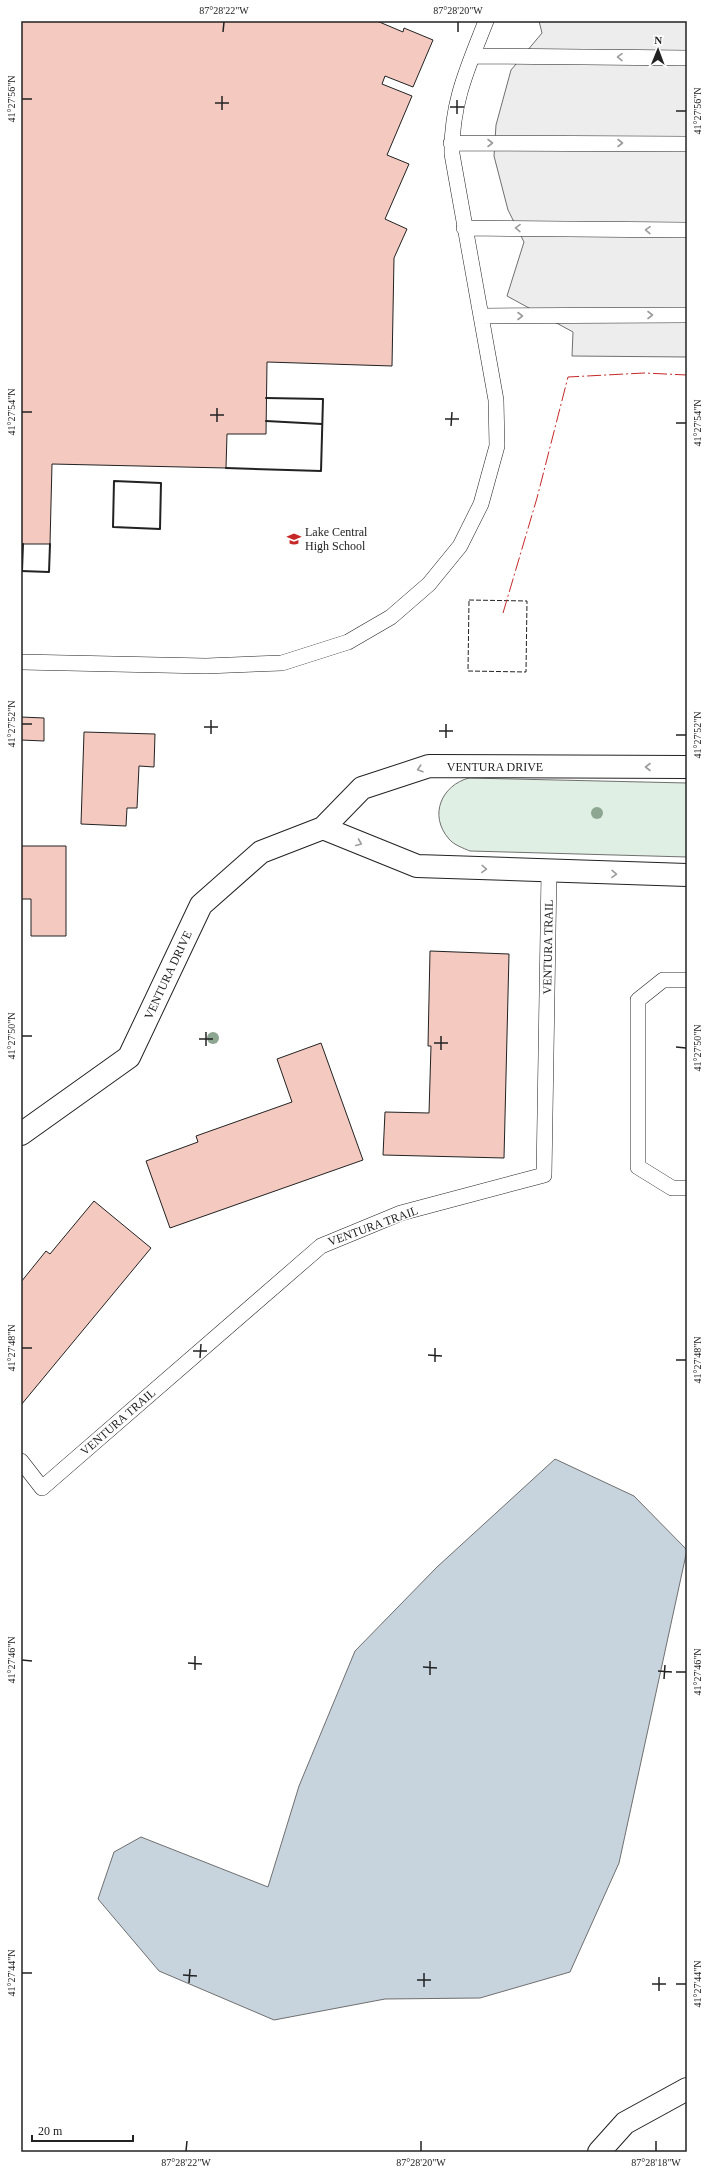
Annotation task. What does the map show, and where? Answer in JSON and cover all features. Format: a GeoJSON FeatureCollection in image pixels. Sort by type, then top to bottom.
{"type":"FeatureCollection","features":[{"type":"Feature","properties":{"kind":"street","name":"VENTURA DRIVE"},"geometry":{"type":"LineString","coordinates":[[21,1134],[129,1057],[201,905],[261,852],[323,828],[362,788],[429,766],[687,767]]}},
{"type":"Feature","properties":{"kind":"street"},"geometry":{"type":"LineString","coordinates":[[323,828],[417,866],[549,872],[687,875]]}},
{"type":"Feature","properties":{"kind":"street"},"geometry":{"type":"LineString","coordinates":[[599,2152],[625,2123],[687,2089]]}},
{"type":"Feature","properties":{"kind":"lane"},"geometry":{"type":"LineString","coordinates":[[21,662],[206,666],[282,663],[348,642],[391,617],[429,584],[460,546],[481,504],[497,446],[496,400],[464,228],[451,142],[456,99],[486,21]]}},
{"type":"Feature","properties":{"kind":"lane"},"geometry":{"type":"LineString","coordinates":[[473,56],[687,58]]}},
{"type":"Feature","properties":{"kind":"lane"},"geometry":{"type":"LineString","coordinates":[[451,142],[687,144]]}},
{"type":"Feature","properties":{"kind":"lane"},"geometry":{"type":"LineString","coordinates":[[464,228],[687,230]]}},
{"type":"Feature","properties":{"kind":"lane"},"geometry":{"type":"LineString","coordinates":[[481,316],[687,315]]}},
{"type":"Feature","properties":{"kind":"lane","name":"VENTURA TRAIL"},"geometry":{"type":"LineString","coordinates":[[21,1461],[42,1488],[320,1246],[401,1213],[544,1175],[549,872]]}},
{"type":"Feature","properties":{"kind":"lane"},"geometry":{"type":"LineString","coordinates":[[687,980],[662,980],[638,1000],[638,1168],[672,1188],[687,1188]]}},
{"type":"Feature","properties":{"kind":"green space"},"geometry":{"type":"Polygon","coordinates":[[[469,778],[687,783],[687,857],[470,851],[456,845],[449,839],[439,820],[441,802],[445,794],[452,787],[469,778]]]}},
{"type":"Feature","properties":{"kind":"shaded area"},"geometry":{"type":"Polygon","coordinates":[[[539,21],[687,21],[687,357],[572,356],[573,332],[507,296],[524,242],[508,210],[494,156],[496,125],[511,70],[542,33],[539,21]]]}},
{"type":"Feature","properties":{"kind":"shaded area"},"geometry":{"type":"Polygon","coordinates":[[[555,1459],[634,1496],[687,1550],[619,1863],[570,1972],[480,1998],[385,1999],[274,2020],[159,1971],[98,1899],[114,1852],[141,1837],[268,1887],[299,1786],[355,1651],[437,1567],[555,1459]]]}},
{"type":"Feature","properties":{"kind":"building"},"geometry":{"type":"Polygon","coordinates":[[[21,21],[377,21],[403,32],[404,28],[433,40],[413,87],[385,76],[382,84],[412,96],[387,155],[409,164],[385,219],[407,229],[394,258],[392,366],[267,362],[266,434],[227,434],[226,468],[52,464],[50,544],[21,544],[21,21]]]}},
{"type":"Feature","properties":{"kind":"building"},"geometry":{"type":"Polygon","coordinates":[[[21,717],[44,718],[44,741],[21,740],[21,717]]]}},
{"type":"Feature","properties":{"kind":"building"},"geometry":{"type":"Polygon","coordinates":[[[84,732],[155,734],[154,767],[139,766],[137,808],[127,808],[126,826],[81,824],[84,732]]]}},
{"type":"Feature","properties":{"kind":"building"},"geometry":{"type":"Polygon","coordinates":[[[21,846],[66,846],[66,936],[31,936],[31,899],[21,899],[21,846]]]}},
{"type":"Feature","properties":{"kind":"building"},"geometry":{"type":"Polygon","coordinates":[[[430,951],[509,954],[504,1158],[383,1155],[385,1112],[429,1113],[431,1046],[428,1046],[430,951]]]}},
{"type":"Feature","properties":{"kind":"building"},"geometry":{"type":"Polygon","coordinates":[[[321,1043],[363,1160],[170,1228],[146,1161],[198,1142],[196,1136],[292,1102],[277,1059],[321,1043]]]}},
{"type":"Feature","properties":{"kind":"building"},"geometry":{"type":"Polygon","coordinates":[[[94,1201],[151,1248],[21,1405],[21,1282],[46,1251],[50,1254],[94,1201]]]}},
{"type":"Feature","properties":{"kind":"fence"},"geometry":{"type":"LineString","coordinates":[[469,600],[527,601],[526,672],[468,671],[469,600]]}},
{"type":"Feature","properties":{"kind":"wall"},"geometry":{"type":"LineString","coordinates":[[226,468],[321,471],[323,399],[266,398]]}},
{"type":"Feature","properties":{"kind":"wall"},"geometry":{"type":"LineString","coordinates":[[266,421],[322,424]]}},
{"type":"Feature","properties":{"kind":"wall"},"geometry":{"type":"LineString","coordinates":[[114,481],[161,483],[160,529],[113,527],[114,481]]}},
{"type":"Feature","properties":{"kind":"wall"},"geometry":{"type":"LineString","coordinates":[[22,571],[23,544]]}},
{"type":"Feature","properties":{"kind":"wall"},"geometry":{"type":"LineString","coordinates":[[21,571],[49,572],[50,544]]}},
{"type":"Feature","properties":{"kind":"power"},"geometry":{"type":"LineString","coordinates":[[503,613],[537,498],[568,377],[644,373],[687,375]]}},
{"type":"Feature","properties":{"kind":"place","name":"Lake Central High School"},"geometry":{"type":"Point","coordinates":[294,539]}}]}
